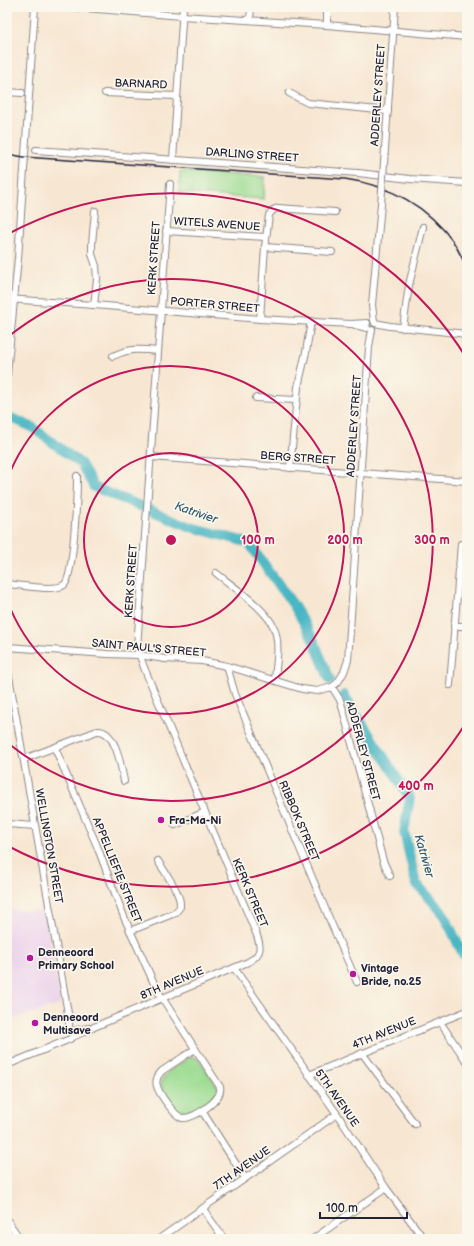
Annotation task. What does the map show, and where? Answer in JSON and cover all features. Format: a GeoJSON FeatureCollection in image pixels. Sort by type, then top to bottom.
{"type":"FeatureCollection","features":[{"type":"Feature","properties":{"kind":"street"},"geometry":{"type":"LineString","coordinates":[[7,374],[26,143],[35,7]]}},
{"type":"Feature","properties":{"kind":"street"},"geometry":{"type":"LineString","coordinates":[[73,7],[182,16],[327,25],[467,37]]}},
{"type":"Feature","properties":{"kind":"street"},"geometry":{"type":"LineString","coordinates":[[173,160],[183,7]]}},
{"type":"Feature","properties":{"kind":"street"},"geometry":{"type":"LineString","coordinates":[[250,20],[251,7]]}},
{"type":"Feature","properties":{"kind":"street"},"geometry":{"type":"LineString","coordinates":[[327,7],[327,25]]}},
{"type":"Feature","properties":{"kind":"street","name":"ADDERLEY STREET"},"geometry":{"type":"LineString","coordinates":[[390,876],[382,861],[340,700],[332,687],[338,682],[344,672],[348,660],[372,305],[381,204],[395,7]]}},
{"type":"Feature","properties":{"kind":"street"},"geometry":{"type":"LineString","coordinates":[[7,92],[22,93]]}},
{"type":"Feature","properties":{"kind":"street","name":"BARNARD"},"geometry":{"type":"LineString","coordinates":[[105,93],[176,96]]}},
{"type":"Feature","properties":{"kind":"street"},"geometry":{"type":"LineString","coordinates":[[289,93],[308,103],[388,111]]}},
{"type":"Feature","properties":{"kind":"street","name":"DARLING STREET"},"geometry":{"type":"LineString","coordinates":[[36,150],[358,173],[410,179],[467,183]]}},
{"type":"Feature","properties":{"kind":"street","name":"KERK STREET"},"geometry":{"type":"LineString","coordinates":[[170,184],[137,644],[139,655],[257,937],[260,949],[257,956]]}},
{"type":"Feature","properties":{"kind":"street"},"geometry":{"type":"LineString","coordinates":[[260,319],[265,247],[269,215],[273,210],[278,208],[335,212]]}},
{"type":"Feature","properties":{"kind":"street"},"geometry":{"type":"LineString","coordinates":[[94,305],[97,279],[96,266],[92,254],[95,211]]}},
{"type":"Feature","properties":{"kind":"street"},"geometry":{"type":"LineString","coordinates":[[403,328],[409,285],[422,227]]}},
{"type":"Feature","properties":{"kind":"street","name":"WITELS AVENUE"},"geometry":{"type":"LineString","coordinates":[[166,231],[266,237]]}},
{"type":"Feature","properties":{"kind":"street","name":"WITELS AVENUE"},"geometry":{"type":"LineString","coordinates":[[265,247],[332,252]]}},
{"type":"Feature","properties":{"kind":"street","name":"PORTER STREET"},"geometry":{"type":"LineString","coordinates":[[7,299],[260,319],[390,326],[467,334]]}},
{"type":"Feature","properties":{"kind":"street"},"geometry":{"type":"LineString","coordinates":[[290,468],[296,400],[300,371],[306,352],[310,321]]}},
{"type":"Feature","properties":{"kind":"street"},"geometry":{"type":"LineString","coordinates":[[113,356],[136,348],[158,351]]}},
{"type":"Feature","properties":{"kind":"street"},"geometry":{"type":"LineString","coordinates":[[256,398],[296,400]]}},
{"type":"Feature","properties":{"kind":"street","name":"BERG STREET"},"geometry":{"type":"LineString","coordinates":[[151,457],[467,481]]}},
{"type":"Feature","properties":{"kind":"street"},"geometry":{"type":"LineString","coordinates":[[7,584],[55,587],[67,583],[70,574],[74,538],[77,476]]}},
{"type":"Feature","properties":{"kind":"street"},"geometry":{"type":"LineString","coordinates":[[450,685],[460,544]]}},
{"type":"Feature","properties":{"kind":"street"},"geometry":{"type":"LineString","coordinates":[[216,573],[261,610],[273,624],[277,639],[275,680]]}},
{"type":"Feature","properties":{"kind":"street"},"geometry":{"type":"LineString","coordinates":[[454,626],[467,626]]}},
{"type":"Feature","properties":{"kind":"street","name":"SAINT PAUL'S STREET"},"geometry":{"type":"LineString","coordinates":[[7,647],[139,655],[165,659],[202,661],[227,666],[309,691],[323,690],[332,687]]}},
{"type":"Feature","properties":{"kind":"street","name":"WELLINGTON STREET"},"geometry":{"type":"LineString","coordinates":[[7,665],[71,1035]]}},
{"type":"Feature","properties":{"kind":"street","name":"RIBBOK STREET"},"geometry":{"type":"LineString","coordinates":[[227,666],[235,694],[357,982]]}},
{"type":"Feature","properties":{"kind":"street"},"geometry":{"type":"LineString","coordinates":[[24,759],[97,731],[102,731],[109,736],[114,744],[124,781]]}},
{"type":"Feature","properties":{"kind":"street","name":"APPELLIEFIE STREET"},"geometry":{"type":"LineString","coordinates":[[55,748],[97,846],[130,931],[162,998],[195,1049]]}},
{"type":"Feature","properties":{"kind":"street"},"geometry":{"type":"LineString","coordinates":[[175,825],[205,812]]}},
{"type":"Feature","properties":{"kind":"street"},"geometry":{"type":"LineString","coordinates":[[7,824],[35,826]]}},
{"type":"Feature","properties":{"kind":"street"},"geometry":{"type":"LineString","coordinates":[[130,931],[175,913],[180,907],[179,898],[174,887],[158,861]]}},
{"type":"Feature","properties":{"kind":"street","name":"8TH AVENUE"},"geometry":{"type":"LineString","coordinates":[[7,1064],[71,1035],[94,1027],[234,968],[252,960],[257,956]]}},
{"type":"Feature","properties":{"kind":"street","name":"5TH AVENUE"},"geometry":{"type":"LineString","coordinates":[[234,968],[337,1114],[386,1188],[424,1239]]}},
{"type":"Feature","properties":{"kind":"street","name":"4TH AVENUE"},"geometry":{"type":"LineString","coordinates":[[309,1075],[467,1011]]}},
{"type":"Feature","properties":{"kind":"street"},"geometry":{"type":"LineString","coordinates":[[440,1022],[467,1062]]}},
{"type":"Feature","properties":{"kind":"street"},"geometry":{"type":"LineString","coordinates":[[195,1049],[216,1079],[221,1090],[216,1100],[202,1111],[188,1118],[179,1117],[174,1112],[156,1084],[158,1076],[162,1071],[195,1049]]}},
{"type":"Feature","properties":{"kind":"street"},"geometry":{"type":"LineString","coordinates":[[362,1053],[415,1124]]}},
{"type":"Feature","properties":{"kind":"street"},"geometry":{"type":"LineString","coordinates":[[202,1111],[246,1178]]}},
{"type":"Feature","properties":{"kind":"street","name":"7TH AVENUE"},"geometry":{"type":"LineString","coordinates":[[159,1239],[337,1114]]}},
{"type":"Feature","properties":{"kind":"street"},"geometry":{"type":"LineString","coordinates":[[313,1239],[386,1188]]}},
{"type":"Feature","properties":{"kind":"street"},"geometry":{"type":"LineString","coordinates":[[202,1209],[224,1239]]}},
{"type":"Feature","properties":{"kind":"street"},"geometry":{"type":"LineString","coordinates":[[7,1220],[20,1239]]}},
{"type":"Feature","properties":{"kind":"shaded area","name":"Denneoord Primary School"},"geometry":{"type":"Polygon","coordinates":[[[7,909],[45,912],[61,1004],[7,1021],[7,909]]]}},
{"type":"Feature","properties":{"kind":"green space"},"geometry":{"type":"Polygon","coordinates":[[[180,171],[265,177],[264,199],[179,193],[180,171]]]}},
{"type":"Feature","properties":{"kind":"green space"},"geometry":{"type":"Polygon","coordinates":[[[190,1057],[194,1057],[201,1062],[219,1090],[213,1099],[205,1106],[186,1117],[178,1113],[172,1106],[161,1084],[161,1081],[169,1071],[190,1057]]]}},
{"type":"Feature","properties":{"kind":"waterway","name":"Katrivier"},"geometry":{"type":"LineString","coordinates":[[7,416],[32,427],[81,464],[94,487],[191,527],[249,543],[294,606],[312,637],[330,680]]}},
{"type":"Feature","properties":{"kind":"waterway","name":"Katrivier"},"geometry":{"type":"LineString","coordinates":[[344,695],[410,798],[404,832],[416,883],[443,913],[463,954],[467,957]]}},
{"type":"Feature","properties":{"kind":"railway"},"geometry":{"type":"LineString","coordinates":[[7,154],[24,157],[345,179],[361,182],[392,192],[420,208],[444,230],[454,243],[467,268]]}},
{"type":"Feature","properties":{"kind":"place","name":"Fra-Ma-Ni"},"geometry":{"type":"Point","coordinates":[161,820]}},
{"type":"Feature","properties":{"kind":"place","name":"Denneoord Primary School"},"geometry":{"type":"Point","coordinates":[30,958]}},
{"type":"Feature","properties":{"kind":"place","name":"Vintage Bride, no.25"},"geometry":{"type":"Point","coordinates":[353,974]}},
{"type":"Feature","properties":{"kind":"place","name":"Denneoord Multisave"},"geometry":{"type":"Point","coordinates":[35,1023]}}]}
